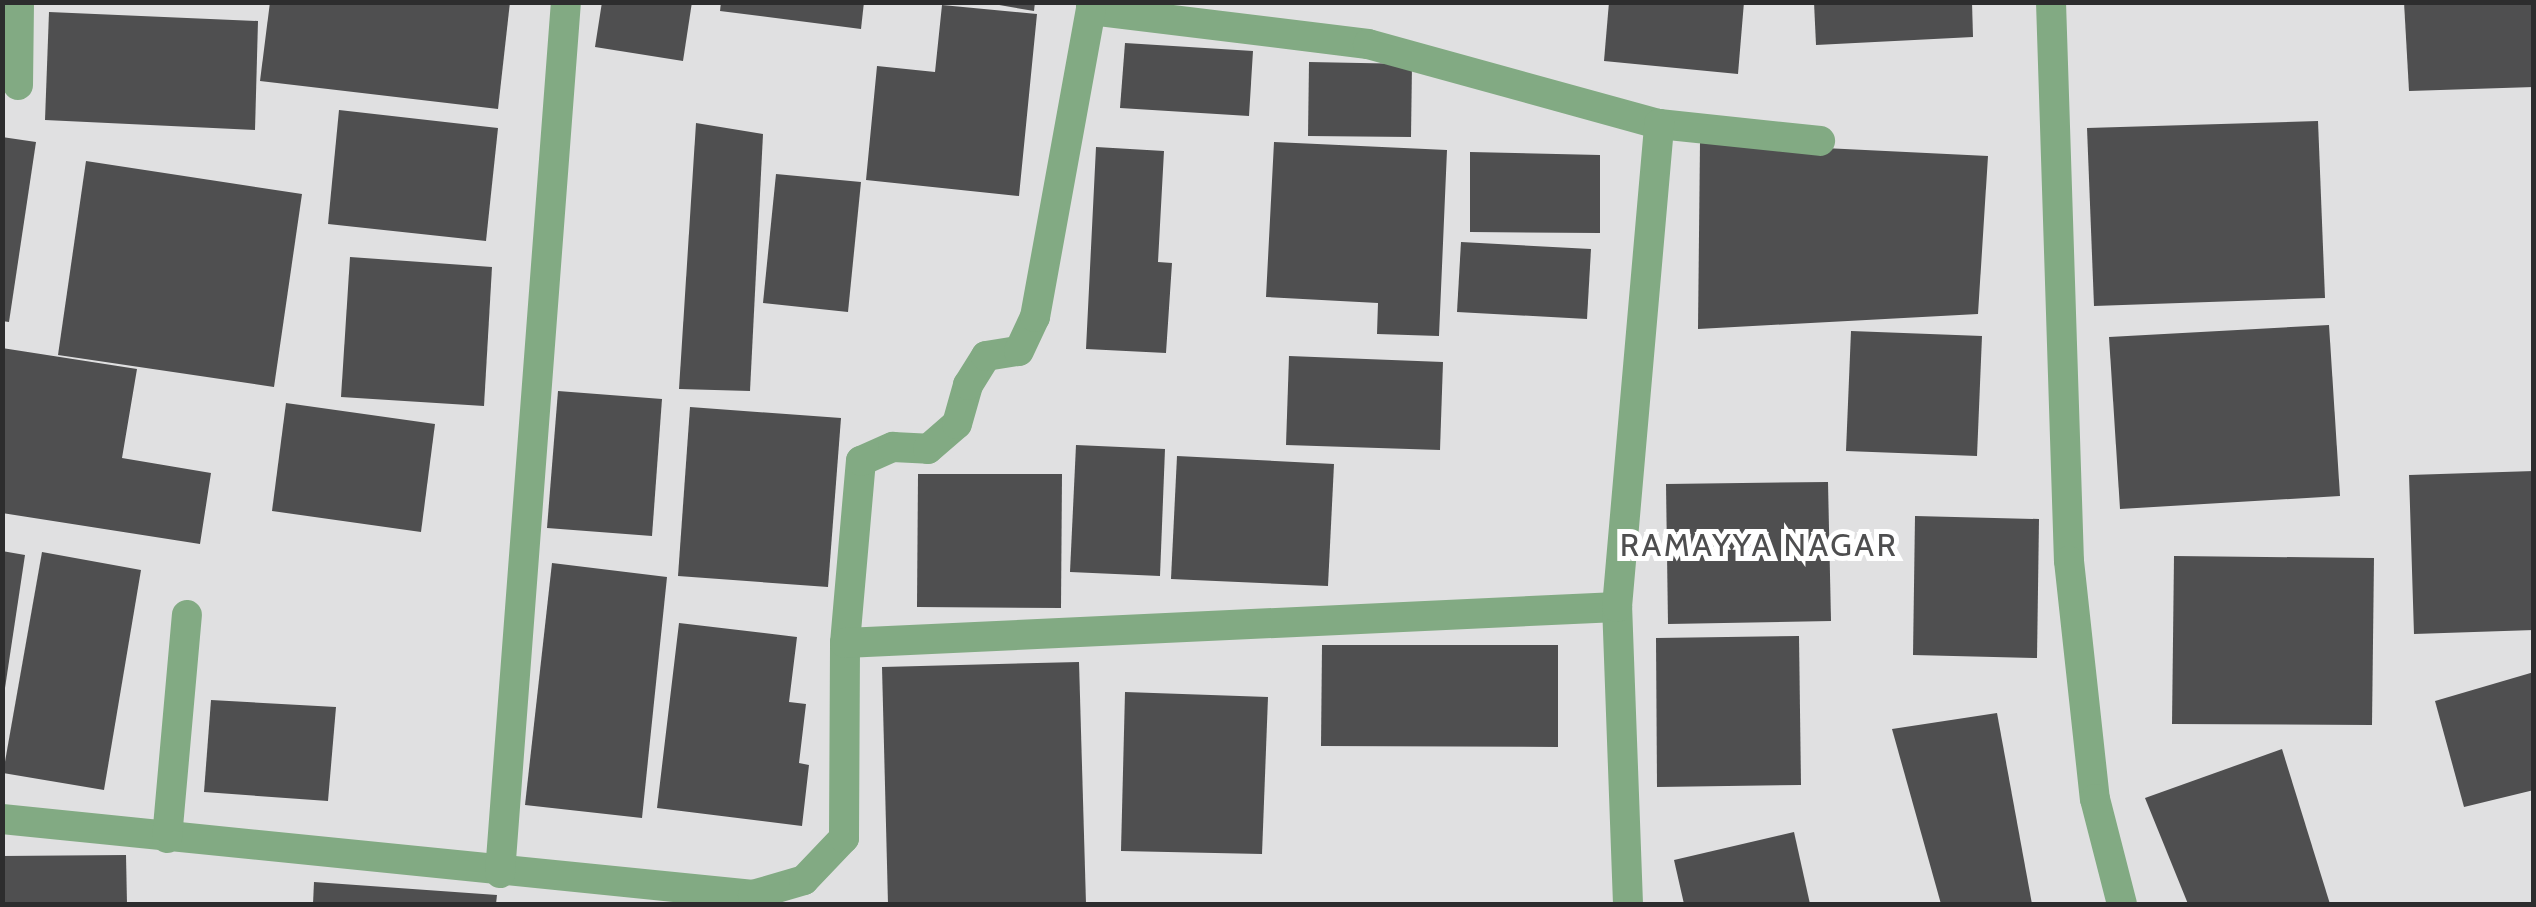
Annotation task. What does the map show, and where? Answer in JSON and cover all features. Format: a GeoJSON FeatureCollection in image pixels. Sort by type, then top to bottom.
{"type":"FeatureCollection","features":[{"type":"Feature","properties":{"kind":"street"},"geometry":{"type":"LineString","coordinates":[[18,85],[20,2]]}},
{"type":"Feature","properties":{"kind":"street"},"geometry":{"type":"LineString","coordinates":[[500,873],[566,2]]}},
{"type":"Feature","properties":{"kind":"street"},"geometry":{"type":"LineString","coordinates":[[2051,2],[2069,561],[2096,799],[2122,904]]}},
{"type":"Feature","properties":{"kind":"street"},"geometry":{"type":"LineString","coordinates":[[2,819],[500,873],[753,895],[804,880],[844,838],[845,642],[861,462],[893,446],[928,448],[957,424],[968,385],[986,356],[1019,351],[1035,317],[1091,6],[1368,44],[1659,124],[1820,141]]}},
{"type":"Feature","properties":{"kind":"street"},"geometry":{"type":"LineString","coordinates":[[1628,904],[1617,606],[1659,124]]}},
{"type":"Feature","properties":{"kind":"street"},"geometry":{"type":"LineString","coordinates":[[845,642],[1617,606]]}},
{"type":"Feature","properties":{"kind":"street"},"geometry":{"type":"LineString","coordinates":[[167,838],[187,614]]}},
{"type":"Feature","properties":{"kind":"building"},"geometry":{"type":"Polygon","coordinates":[[[270,2],[510,2],[498,109],[260,81],[270,2]]]}},
{"type":"Feature","properties":{"kind":"building"},"geometry":{"type":"Polygon","coordinates":[[[602,2],[692,2],[683,61],[595,47],[602,2]]]}},
{"type":"Feature","properties":{"kind":"building"},"geometry":{"type":"Polygon","coordinates":[[[721,2],[864,2],[861,29],[720,11],[721,2]]]}},
{"type":"Feature","properties":{"kind":"building"},"geometry":{"type":"Polygon","coordinates":[[[982,2],[1035,2],[1034,11],[982,2]]]}},
{"type":"Feature","properties":{"kind":"building"},"geometry":{"type":"Polygon","coordinates":[[[1609,2],[1744,2],[1738,74],[1604,61],[1609,2]]]}},
{"type":"Feature","properties":{"kind":"building"},"geometry":{"type":"Polygon","coordinates":[[[1814,2],[1972,2],[1973,37],[1816,45],[1814,2]]]}},
{"type":"Feature","properties":{"kind":"building"},"geometry":{"type":"Polygon","coordinates":[[[2404,2],[2534,2],[2534,87],[2409,91],[2404,2]]]}},
{"type":"Feature","properties":{"kind":"building"},"geometry":{"type":"Polygon","coordinates":[[[942,5],[1037,14],[1019,196],[866,180],[877,66],[935,72],[942,5]]]}},
{"type":"Feature","properties":{"kind":"building"},"geometry":{"type":"Polygon","coordinates":[[[49,12],[258,21],[255,130],[45,120],[49,12]]]}},
{"type":"Feature","properties":{"kind":"building"},"geometry":{"type":"Polygon","coordinates":[[[1125,43],[1253,51],[1249,116],[1120,108],[1125,43]]]}},
{"type":"Feature","properties":{"kind":"building"},"geometry":{"type":"Polygon","coordinates":[[[1309,62],[1412,64],[1411,137],[1308,136],[1309,62]]]}},
{"type":"Feature","properties":{"kind":"building"},"geometry":{"type":"Polygon","coordinates":[[[339,110],[498,128],[486,241],[328,224],[339,110]]]}},
{"type":"Feature","properties":{"kind":"building"},"geometry":{"type":"Polygon","coordinates":[[[2318,121],[2325,298],[2094,306],[2087,128],[2318,121]]]}},
{"type":"Feature","properties":{"kind":"building"},"geometry":{"type":"Polygon","coordinates":[[[696,123],[763,134],[750,391],[679,389],[696,123]]]}},
{"type":"Feature","properties":{"kind":"building"},"geometry":{"type":"Polygon","coordinates":[[[2,137],[36,142],[9,322],[2,321],[2,137]]]}},
{"type":"Feature","properties":{"kind":"building"},"geometry":{"type":"Polygon","coordinates":[[[1274,142],[1447,150],[1439,336],[1377,334],[1378,303],[1266,297],[1274,142]]]}},
{"type":"Feature","properties":{"kind":"building"},"geometry":{"type":"Polygon","coordinates":[[[1700,142],[1988,156],[1978,314],[1698,329],[1700,142]]]}},
{"type":"Feature","properties":{"kind":"building"},"geometry":{"type":"Polygon","coordinates":[[[1096,147],[1164,151],[1158,262],[1172,263],[1166,353],[1086,349],[1096,147]]]}},
{"type":"Feature","properties":{"kind":"building"},"geometry":{"type":"Polygon","coordinates":[[[1470,152],[1600,155],[1600,233],[1470,232],[1470,152]]]}},
{"type":"Feature","properties":{"kind":"building"},"geometry":{"type":"Polygon","coordinates":[[[86,161],[302,194],[274,387],[58,355],[86,161]]]}},
{"type":"Feature","properties":{"kind":"building"},"geometry":{"type":"Polygon","coordinates":[[[776,174],[861,182],[848,312],[763,303],[776,174]]]}},
{"type":"Feature","properties":{"kind":"building"},"geometry":{"type":"Polygon","coordinates":[[[1461,242],[1591,249],[1587,319],[1457,312],[1461,242]]]}},
{"type":"Feature","properties":{"kind":"building"},"geometry":{"type":"Polygon","coordinates":[[[350,257],[492,267],[484,406],[341,397],[350,257]]]}},
{"type":"Feature","properties":{"kind":"building"},"geometry":{"type":"Polygon","coordinates":[[[2329,325],[2340,496],[2120,509],[2109,337],[2329,325]]]}},
{"type":"Feature","properties":{"kind":"building"},"geometry":{"type":"Polygon","coordinates":[[[1851,331],[1982,336],[1977,456],[1846,451],[1851,331]]]}},
{"type":"Feature","properties":{"kind":"building"},"geometry":{"type":"Polygon","coordinates":[[[2,348],[137,369],[122,458],[211,473],[200,544],[2,513],[2,348]]]}},
{"type":"Feature","properties":{"kind":"building"},"geometry":{"type":"Polygon","coordinates":[[[1289,356],[1443,362],[1440,450],[1286,445],[1289,356]]]}},
{"type":"Feature","properties":{"kind":"building"},"geometry":{"type":"Polygon","coordinates":[[[558,391],[662,399],[652,536],[547,528],[558,391]]]}},
{"type":"Feature","properties":{"kind":"building"},"geometry":{"type":"Polygon","coordinates":[[[286,403],[435,424],[421,532],[272,511],[286,403]]]}},
{"type":"Feature","properties":{"kind":"building"},"geometry":{"type":"Polygon","coordinates":[[[690,407],[841,418],[828,587],[678,576],[690,407]]]}},
{"type":"Feature","properties":{"kind":"building"},"geometry":{"type":"Polygon","coordinates":[[[1076,445],[1165,449],[1160,576],[1070,572],[1076,445]]]}},
{"type":"Feature","properties":{"kind":"building"},"geometry":{"type":"Polygon","coordinates":[[[1177,456],[1334,464],[1328,586],[1171,579],[1177,456]]]}},
{"type":"Feature","properties":{"kind":"building"},"geometry":{"type":"Polygon","coordinates":[[[2534,471],[2534,630],[2414,634],[2409,475],[2534,471]]]}},
{"type":"Feature","properties":{"kind":"building"},"geometry":{"type":"Polygon","coordinates":[[[918,474],[1062,474],[1061,608],[917,607],[918,474]]]}},
{"type":"Feature","properties":{"kind":"building"},"geometry":{"type":"Polygon","coordinates":[[[1828,482],[1831,621],[1668,624],[1666,484],[1828,482]]]}},
{"type":"Feature","properties":{"kind":"building"},"geometry":{"type":"Polygon","coordinates":[[[1915,516],[2039,519],[2037,658],[1913,655],[1915,516]]]}},
{"type":"Feature","properties":{"kind":"building"},"geometry":{"type":"Polygon","coordinates":[[[2,551],[25,555],[5,688],[2,688],[2,551]]]}},
{"type":"Feature","properties":{"kind":"building"},"geometry":{"type":"Polygon","coordinates":[[[42,552],[141,570],[104,790],[3,773],[42,552]]]}},
{"type":"Feature","properties":{"kind":"building"},"geometry":{"type":"Polygon","coordinates":[[[2174,556],[2374,558],[2372,725],[2172,724],[2174,556]]]}},
{"type":"Feature","properties":{"kind":"building"},"geometry":{"type":"Polygon","coordinates":[[[552,563],[667,577],[642,818],[525,805],[552,563]]]}},
{"type":"Feature","properties":{"kind":"building"},"geometry":{"type":"Polygon","coordinates":[[[679,623],[797,637],[789,702],[806,704],[799,763],[809,765],[802,826],[657,808],[679,623]]]}},
{"type":"Feature","properties":{"kind":"building"},"geometry":{"type":"Polygon","coordinates":[[[1799,636],[1801,785],[1657,787],[1656,638],[1799,636]]]}},
{"type":"Feature","properties":{"kind":"building"},"geometry":{"type":"Polygon","coordinates":[[[1322,645],[1558,645],[1558,747],[1321,746],[1322,645]]]}},
{"type":"Feature","properties":{"kind":"building"},"geometry":{"type":"Polygon","coordinates":[[[1079,662],[1086,904],[888,904],[882,667],[1079,662]]]}},
{"type":"Feature","properties":{"kind":"building"},"geometry":{"type":"Polygon","coordinates":[[[2534,672],[2534,790],[2464,807],[2435,701],[2534,672]]]}},
{"type":"Feature","properties":{"kind":"building"},"geometry":{"type":"Polygon","coordinates":[[[1125,692],[1268,697],[1262,854],[1121,851],[1125,692]]]}},
{"type":"Feature","properties":{"kind":"building"},"geometry":{"type":"Polygon","coordinates":[[[211,700],[336,707],[328,801],[204,792],[211,700]]]}},
{"type":"Feature","properties":{"kind":"building"},"geometry":{"type":"Polygon","coordinates":[[[1997,713],[2032,904],[1941,904],[1892,729],[1997,713]]]}},
{"type":"Feature","properties":{"kind":"building"},"geometry":{"type":"Polygon","coordinates":[[[2282,749],[2330,904],[2188,904],[2145,798],[2282,749]]]}},
{"type":"Feature","properties":{"kind":"building"},"geometry":{"type":"Polygon","coordinates":[[[1794,832],[1810,904],[1684,904],[1674,860],[1794,832]]]}},
{"type":"Feature","properties":{"kind":"building"},"geometry":{"type":"Polygon","coordinates":[[[126,855],[127,904],[2,904],[2,856],[126,855]]]}},
{"type":"Feature","properties":{"kind":"building"},"geometry":{"type":"Polygon","coordinates":[[[314,882],[497,895],[496,904],[313,904],[314,882]]]}},
{"type":"Feature","properties":{"kind":"district","name":"RAMAYYA NAGAR"},"geometry":{"type":"Point","coordinates":[1759,545]}}]}
